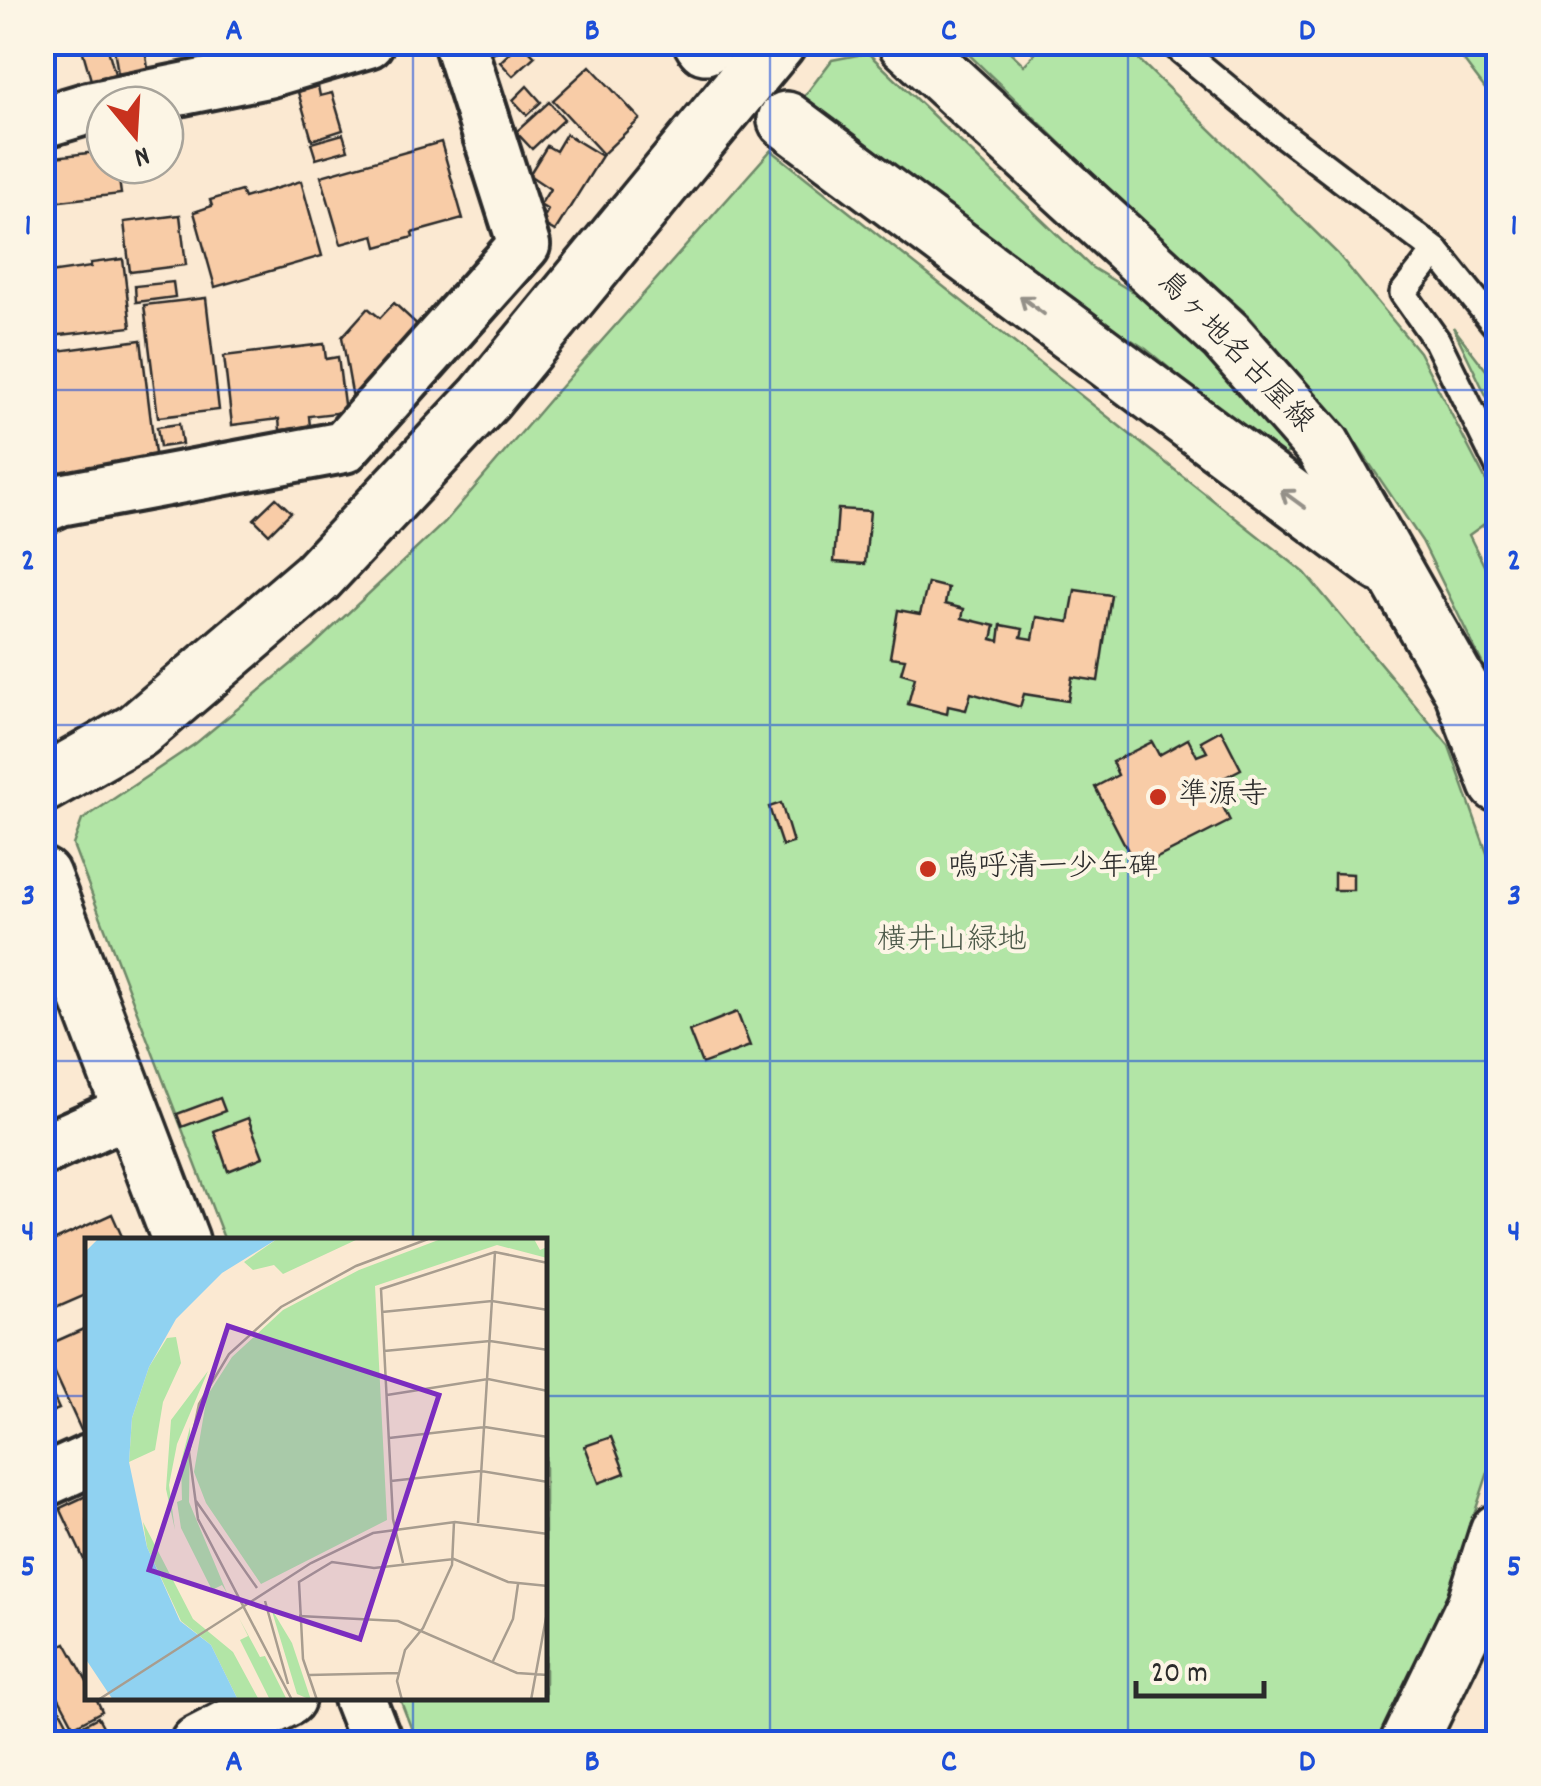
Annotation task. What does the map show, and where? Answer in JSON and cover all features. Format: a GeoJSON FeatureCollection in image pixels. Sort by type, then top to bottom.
{"type":"FeatureCollection","features":[{"type":"Feature","properties":{"kind":"main road"},"geometry":{"type":"LineString","coordinates":[[42,785],[137,731],[317,577],[485,398],[778,42]]}},
{"type":"Feature","properties":{"kind":"main road","name":"鳥ヶ地名古屋線"},"geometry":{"type":"LineString","coordinates":[[906,42],[1226,336],[1323,446],[1462,690],[1498,784]]}},
{"type":"Feature","properties":{"kind":"main road"},"geometry":{"type":"LineString","coordinates":[[786,120],[1400,577]]}},
{"type":"Feature","properties":{"kind":"main road"},"geometry":{"type":"LineString","coordinates":[[42,876],[180,1238]]}},
{"type":"Feature","properties":{"kind":"main road"},"geometry":{"type":"LineString","coordinates":[[1408,1744],[1475,1605],[1498,1532]]}},
{"type":"Feature","properties":{"kind":"main road"},"geometry":{"type":"LineString","coordinates":[[198,1744],[281,1701]]}},
{"type":"Feature","properties":{"kind":"street"},"geometry":{"type":"LineString","coordinates":[[42,122],[89,108],[267,72],[368,42]]}},
{"type":"Feature","properties":{"kind":"street"},"geometry":{"type":"LineString","coordinates":[[42,508],[60,500],[344,447],[524,244],[459,42]]}},
{"type":"Feature","properties":{"kind":"street"},"geometry":{"type":"LineString","coordinates":[[42,1150],[130,1110]]}},
{"type":"Feature","properties":{"kind":"street"},"geometry":{"type":"LineString","coordinates":[[42,1482],[85,1463]]}},
{"type":"Feature","properties":{"kind":"street"},"geometry":{"type":"LineString","coordinates":[[361,1701],[377,1744]]}},
{"type":"Feature","properties":{"kind":"lane"},"geometry":{"type":"LineString","coordinates":[[1171,42],[1282,133],[1436,250],[1498,328]]}},
{"type":"Feature","properties":{"kind":"lane"},"geometry":{"type":"LineString","coordinates":[[1436,250],[1403,293],[1437,341],[1498,465]]}},
{"type":"Feature","properties":{"kind":"green space"},"geometry":{"type":"Polygon","coordinates":[[[959,43],[1001,43],[1024,65],[1045,43],[1122,43],[1337,253],[1419,352],[1498,504],[1498,514],[1469,535],[1498,594],[1498,706],[1488,675],[1422,541],[1346,429],[1249,316],[1130,210],[959,43]]]}},
{"type":"Feature","properties":{"kind":"green space"},"geometry":{"type":"Polygon","coordinates":[[[1449,43],[1498,43],[1498,106],[1452,45],[1449,43]]]}},
{"type":"Feature","properties":{"kind":"green space"},"geometry":{"type":"Polygon","coordinates":[[[868,53],[1091,267],[1171,315],[1280,431],[1291,451],[1278,458],[1146,349],[1075,304],[803,98],[832,60],[868,53]]]}},
{"type":"Feature","properties":{"kind":"green space","name":"横井山緑地"},"geometry":{"type":"Polygon","coordinates":[[[771,150],[1305,573],[1449,746],[1498,884],[1498,1442],[1449,1591],[1380,1743],[417,1743],[401,1701],[548,1701],[548,1238],[224,1238],[73,845],[82,820],[195,744],[312,647],[445,522],[771,150]]]}},
{"type":"Feature","properties":{"kind":"green space"},"geometry":{"type":"Polygon","coordinates":[[[1453,327],[1498,392],[1498,420],[1453,327]]]}},
{"type":"Feature","properties":{"kind":"building"},"geometry":{"type":"Polygon","coordinates":[[[106,42],[115,74],[91,80],[81,45],[106,42]]]}},
{"type":"Feature","properties":{"kind":"building"},"geometry":{"type":"Polygon","coordinates":[[[113,42],[144,42],[149,75],[119,80],[113,42]]]}},
{"type":"Feature","properties":{"kind":"building"},"geometry":{"type":"Polygon","coordinates":[[[488,42],[512,42],[513,46],[492,53],[488,42]]]}},
{"type":"Feature","properties":{"kind":"building"},"geometry":{"type":"Polygon","coordinates":[[[521,42],[535,56],[513,76],[500,62],[521,42]]]}},
{"type":"Feature","properties":{"kind":"building"},"geometry":{"type":"Polygon","coordinates":[[[590,66],[640,119],[603,154],[553,100],[590,66]]]}},
{"type":"Feature","properties":{"kind":"building"},"geometry":{"type":"Polygon","coordinates":[[[318,86],[320,96],[332,93],[343,130],[312,140],[298,92],[318,86]]]}},
{"type":"Feature","properties":{"kind":"building"},"geometry":{"type":"Polygon","coordinates":[[[527,86],[541,102],[527,115],[513,100],[527,86]]]}},
{"type":"Feature","properties":{"kind":"building"},"geometry":{"type":"Polygon","coordinates":[[[549,102],[564,119],[532,149],[516,132],[549,102]]]}},
{"type":"Feature","properties":{"kind":"building"},"geometry":{"type":"Polygon","coordinates":[[[343,134],[348,150],[316,159],[311,143],[343,134]]]}},
{"type":"Feature","properties":{"kind":"building"},"geometry":{"type":"Polygon","coordinates":[[[566,134],[602,156],[555,231],[541,223],[548,210],[540,205],[550,189],[529,175],[547,146],[556,151],[566,134]]]}},
{"type":"Feature","properties":{"kind":"building"},"geometry":{"type":"Polygon","coordinates":[[[441,142],[463,219],[377,247],[374,235],[341,244],[321,176],[441,142]]]}},
{"type":"Feature","properties":{"kind":"building"},"geometry":{"type":"Polygon","coordinates":[[[85,153],[85,185],[120,185],[121,194],[51,202],[46,158],[85,153]]]}},
{"type":"Feature","properties":{"kind":"building"},"geometry":{"type":"Polygon","coordinates":[[[301,181],[322,256],[215,287],[194,212],[212,206],[210,200],[241,191],[244,198],[301,181]]]}},
{"type":"Feature","properties":{"kind":"building"},"geometry":{"type":"Polygon","coordinates":[[[180,215],[186,265],[130,272],[124,222],[180,215]]]}},
{"type":"Feature","properties":{"kind":"building"},"geometry":{"type":"Polygon","coordinates":[[[123,259],[131,327],[42,337],[42,274],[123,259]]]}},
{"type":"Feature","properties":{"kind":"building"},"geometry":{"type":"Polygon","coordinates":[[[173,282],[175,297],[136,302],[135,286],[173,282]]]}},
{"type":"Feature","properties":{"kind":"building"},"geometry":{"type":"Polygon","coordinates":[[[206,298],[219,410],[158,417],[144,305],[206,298]]]}},
{"type":"Feature","properties":{"kind":"building"},"geometry":{"type":"Polygon","coordinates":[[[394,303],[422,329],[354,404],[342,337],[368,308],[380,318],[394,303]]]}},
{"type":"Feature","properties":{"kind":"building"},"geometry":{"type":"Polygon","coordinates":[[[141,340],[156,462],[50,474],[42,410],[42,353],[141,340]]]}},
{"type":"Feature","properties":{"kind":"building"},"geometry":{"type":"Polygon","coordinates":[[[324,344],[326,359],[338,357],[345,412],[309,416],[310,427],[280,430],[279,419],[232,425],[224,356],[324,344]]]}},
{"type":"Feature","properties":{"kind":"building"},"geometry":{"type":"Polygon","coordinates":[[[179,424],[182,444],[160,447],[157,427],[179,424]]]}},
{"type":"Feature","properties":{"kind":"building"},"geometry":{"type":"Polygon","coordinates":[[[276,498],[291,512],[269,534],[254,519],[276,498]]]}},
{"type":"Feature","properties":{"kind":"building"},"geometry":{"type":"Polygon","coordinates":[[[838,509],[870,511],[865,564],[834,562],[838,509]]]}},
{"type":"Feature","properties":{"kind":"building"},"geometry":{"type":"Polygon","coordinates":[[[928,583],[948,588],[945,604],[964,609],[962,618],[995,626],[992,639],[999,641],[1001,625],[1023,629],[1021,637],[1033,639],[1037,617],[1069,622],[1075,590],[1111,595],[1098,681],[1072,677],[1068,701],[1024,694],[1020,707],[971,693],[966,710],[948,706],[947,714],[908,704],[915,677],[901,673],[905,659],[890,657],[898,610],[920,614],[928,583]]]}},
{"type":"Feature","properties":{"kind":"building"},"geometry":{"type":"Polygon","coordinates":[[[1221,730],[1241,769],[1212,784],[1230,821],[1137,868],[1095,787],[1118,775],[1112,762],[1152,742],[1159,755],[1188,739],[1197,756],[1207,752],[1201,741],[1221,730]]]}},
{"type":"Feature","properties":{"kind":"building"},"geometry":{"type":"Polygon","coordinates":[[[781,803],[793,843],[782,846],[769,807],[781,803]]]}},
{"type":"Feature","properties":{"kind":"building"},"geometry":{"type":"Polygon","coordinates":[[[1334,873],[1353,874],[1353,890],[1334,890],[1334,873]]]}},
{"type":"Feature","properties":{"kind":"building"},"geometry":{"type":"Polygon","coordinates":[[[737,1012],[750,1046],[702,1064],[689,1031],[737,1012]]]}},
{"type":"Feature","properties":{"kind":"building"},"geometry":{"type":"Polygon","coordinates":[[[220,1098],[225,1111],[182,1127],[177,1114],[220,1098]]]}},
{"type":"Feature","properties":{"kind":"building"},"geometry":{"type":"Polygon","coordinates":[[[248,1118],[263,1157],[228,1171],[214,1131],[248,1118]]]}},
{"type":"Feature","properties":{"kind":"building"},"geometry":{"type":"Polygon","coordinates":[[[112,1214],[123,1238],[85,1238],[85,1295],[42,1314],[42,1246],[112,1214]]]}},
{"type":"Feature","properties":{"kind":"building"},"geometry":{"type":"Polygon","coordinates":[[[85,1328],[85,1428],[81,1430],[43,1347],[85,1328]]]}},
{"type":"Feature","properties":{"kind":"building"},"geometry":{"type":"Polygon","coordinates":[[[42,1372],[59,1409],[42,1416],[42,1372]]]}},
{"type":"Feature","properties":{"kind":"building"},"geometry":{"type":"Polygon","coordinates":[[[611,1437],[625,1473],[599,1483],[585,1446],[611,1437]]]}},
{"type":"Feature","properties":{"kind":"building"},"geometry":{"type":"Polygon","coordinates":[[[85,1496],[85,1562],[60,1508],[85,1496]]]}},
{"type":"Feature","properties":{"kind":"building"},"geometry":{"type":"Polygon","coordinates":[[[66,1643],[85,1678],[85,1701],[97,1701],[102,1711],[74,1726],[42,1666],[42,1655],[66,1643]]]}},
{"type":"Feature","properties":{"kind":"building"},"geometry":{"type":"Polygon","coordinates":[[[42,1676],[67,1723],[42,1736],[42,1676]]]}},
{"type":"Feature","properties":{"kind":"building"},"geometry":{"type":"Polygon","coordinates":[[[98,1717],[112,1743],[81,1744],[74,1730],[98,1717]]]}},
{"type":"Feature","properties":{"kind":"building"},"geometry":{"type":"Polygon","coordinates":[[[70,1731],[76,1744],[46,1744],[70,1731]]]}},
{"type":"Feature","properties":{"kind":"place","name":"準源寺"},"geometry":{"type":"Point","coordinates":[1158,797]}},
{"type":"Feature","properties":{"kind":"place","name":"嗚呼清一少年碑"},"geometry":{"type":"Point","coordinates":[928,869]}}]}
